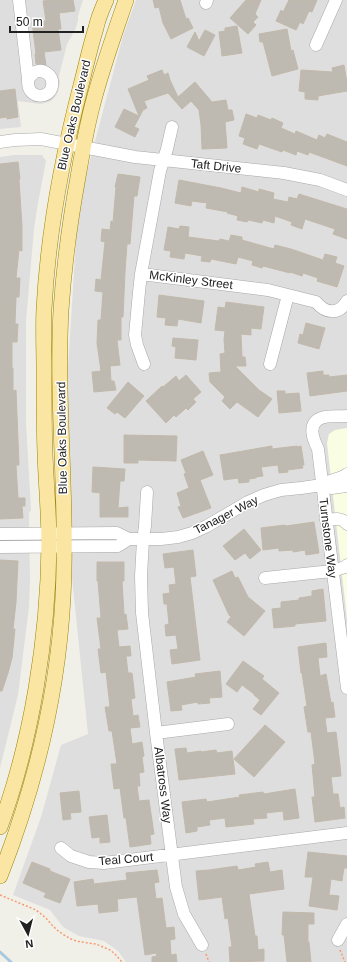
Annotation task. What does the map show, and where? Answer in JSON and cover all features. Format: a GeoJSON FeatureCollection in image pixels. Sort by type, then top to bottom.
{"type":"FeatureCollection","features":[{"type":"Feature","properties":{"kind":"main road","name":"Blue Oaks Boulevard"},"geometry":{"type":"LineString","coordinates":[[0,876],[18,827],[35,772],[51,700],[61,628],[63,596],[45,450],[44,310],[56,200],[67,144],[96,26],[106,0]]}},
{"type":"Feature","properties":{"kind":"main road","name":"Blue Oaks Boulevard"},"geometry":{"type":"LineString","coordinates":[[0,827],[18,768],[34,696],[47,594],[56,540],[61,311],[67,242],[73,202],[92,107],[100,77],[126,0]]}},
{"type":"Feature","properties":{"kind":"street"},"geometry":{"type":"LineString","coordinates":[[19,0],[28,79]]}},
{"type":"Feature","properties":{"kind":"street"},"geometry":{"type":"LineString","coordinates":[[316,45],[336,0]]}},
{"type":"Feature","properties":{"kind":"street","name":"McKinley Street"},"geometry":{"type":"LineString","coordinates":[[172,127],[160,171],[141,274],[268,290],[316,302],[326,310],[332,311],[338,310],[344,306],[347,301]]}},
{"type":"Feature","properties":{"kind":"street","name":"Taft Drive"},"geometry":{"type":"LineString","coordinates":[[0,142],[41,139],[163,161],[263,170],[296,175],[320,180],[347,190]]}},
{"type":"Feature","properties":{"kind":"street"},"geometry":{"type":"LineString","coordinates":[[141,274],[135,335],[144,364]]}},
{"type":"Feature","properties":{"kind":"street"},"geometry":{"type":"LineString","coordinates":[[270,364],[288,294]]}},
{"type":"Feature","properties":{"kind":"street","name":"Turnstone Way"},"geometry":{"type":"LineString","coordinates":[[347,416],[320,418],[312,427],[312,434],[318,449],[332,571],[346,655],[347,688]]}},
{"type":"Feature","properties":{"kind":"street"},"geometry":{"type":"LineString","coordinates":[[322,486],[331,480],[341,479],[347,474]]}},
{"type":"Feature","properties":{"kind":"street"},"geometry":{"type":"LineString","coordinates":[[322,486],[332,488],[347,486]]}},
{"type":"Feature","properties":{"kind":"street","name":"Tanager Way"},"geometry":{"type":"LineString","coordinates":[[56,540],[118,546],[129,539],[143,540],[178,537],[192,533],[207,526],[248,502],[264,495],[281,490],[322,486]]}},
{"type":"Feature","properties":{"kind":"street","name":"Albatross Way"},"geometry":{"type":"LineString","coordinates":[[147,492],[141,576],[142,612],[156,733],[176,887],[184,914],[202,945]]}},
{"type":"Feature","properties":{"kind":"street"},"geometry":{"type":"LineString","coordinates":[[326,520],[341,519],[347,524]]}},
{"type":"Feature","properties":{"kind":"street"},"geometry":{"type":"LineString","coordinates":[[0,534],[56,540]]}},
{"type":"Feature","properties":{"kind":"street"},"geometry":{"type":"LineString","coordinates":[[0,547],[56,540]]}},
{"type":"Feature","properties":{"kind":"street"},"geometry":{"type":"LineString","coordinates":[[265,578],[332,571],[347,565]]}},
{"type":"Feature","properties":{"kind":"street"},"geometry":{"type":"LineString","coordinates":[[156,733],[228,724]]}},
{"type":"Feature","properties":{"kind":"street"},"geometry":{"type":"LineString","coordinates":[[172,855],[347,834]]}},
{"type":"Feature","properties":{"kind":"street","name":"Teal Court"},"geometry":{"type":"LineString","coordinates":[[61,848],[71,856],[89,862],[104,864],[172,855]]}},
{"type":"Feature","properties":{"kind":"street"},"geometry":{"type":"LineString","coordinates":[[338,940],[347,924]]}},
{"type":"Feature","properties":{"kind":"path"},"geometry":{"type":"LineString","coordinates":[[0,895],[36,910],[57,930],[69,937],[81,942],[96,944],[110,950],[122,962]]}},
{"type":"Feature","properties":{"kind":"shaded area"},"geometry":{"type":"Polygon","coordinates":[[[0,0],[83,0],[75,30],[67,44],[59,76],[60,83],[56,96],[51,101],[40,104],[18,101],[21,127],[0,129],[0,0]]]}},
{"type":"Feature","properties":{"kind":"shaded area"},"geometry":{"type":"Polygon","coordinates":[[[136,0],[347,0],[347,962],[126,962],[118,951],[104,941],[79,936],[63,927],[50,910],[13,895],[41,817],[61,745],[88,734],[70,558],[67,384],[77,224],[86,175],[123,36],[136,0]]]}},
{"type":"Feature","properties":{"kind":"shaded area"},"geometry":{"type":"Polygon","coordinates":[[[14,155],[42,155],[46,161],[34,229],[26,321],[26,422],[31,510],[29,513],[29,607],[18,695],[0,768],[0,157],[14,155]]]}},
{"type":"Feature","properties":{"kind":"shaded area"},"geometry":{"type":"Polygon","coordinates":[[[347,428],[347,619],[327,443],[329,434],[335,430],[347,428]]]}},
{"type":"Feature","properties":{"kind":"building"},"geometry":{"type":"Polygon","coordinates":[[[73,0],[75,11],[59,13],[61,29],[58,29],[61,50],[44,52],[46,65],[36,64],[32,22],[46,21],[43,1],[73,0]]]}},
{"type":"Feature","properties":{"kind":"building"},"geometry":{"type":"Polygon","coordinates":[[[153,0],[180,0],[186,19],[188,18],[193,28],[171,39],[163,23],[159,7],[155,8],[153,0]]]}},
{"type":"Feature","properties":{"kind":"building"},"geometry":{"type":"Polygon","coordinates":[[[246,0],[261,0],[255,14],[258,17],[253,22],[256,25],[248,34],[230,18],[246,0]]]}},
{"type":"Feature","properties":{"kind":"building"},"geometry":{"type":"Polygon","coordinates":[[[289,0],[317,0],[312,12],[309,11],[303,24],[300,22],[296,30],[276,21],[281,10],[283,12],[289,0]]]}},
{"type":"Feature","properties":{"kind":"building"},"geometry":{"type":"Polygon","coordinates":[[[237,26],[242,53],[222,56],[219,32],[225,31],[225,28],[237,26]]]}},
{"type":"Feature","properties":{"kind":"building"},"geometry":{"type":"Polygon","coordinates":[[[287,29],[291,51],[293,50],[298,69],[272,76],[263,42],[260,42],[259,34],[287,29]]]}},
{"type":"Feature","properties":{"kind":"building"},"geometry":{"type":"Polygon","coordinates":[[[205,30],[215,35],[204,56],[187,47],[195,32],[199,41],[205,30]]]}},
{"type":"Feature","properties":{"kind":"building"},"geometry":{"type":"Polygon","coordinates":[[[344,65],[347,91],[318,96],[318,100],[305,99],[305,92],[299,91],[301,70],[333,72],[332,68],[344,65]]]}},
{"type":"Feature","properties":{"kind":"building"},"geometry":{"type":"Polygon","coordinates":[[[162,70],[164,75],[168,73],[178,97],[195,82],[212,102],[226,100],[228,110],[232,110],[234,120],[225,122],[227,148],[202,149],[199,110],[191,101],[182,109],[168,93],[144,101],[147,108],[143,110],[134,127],[139,129],[135,137],[115,127],[124,109],[139,116],[128,89],[149,80],[147,76],[162,70]]]}},
{"type":"Feature","properties":{"kind":"building"},"geometry":{"type":"Polygon","coordinates":[[[15,89],[18,117],[7,119],[7,117],[0,118],[0,91],[15,89]]]}},
{"type":"Feature","properties":{"kind":"building"},"geometry":{"type":"Polygon","coordinates":[[[246,114],[257,118],[258,115],[271,120],[272,118],[283,123],[281,128],[295,134],[296,131],[317,140],[319,135],[325,138],[327,134],[347,142],[347,166],[309,152],[308,155],[297,151],[296,155],[259,144],[257,149],[243,144],[245,138],[239,136],[246,114]]]}},
{"type":"Feature","properties":{"kind":"building"},"geometry":{"type":"Polygon","coordinates":[[[18,162],[20,179],[22,251],[19,250],[16,278],[20,278],[19,297],[16,297],[15,324],[18,324],[17,342],[12,342],[12,368],[13,391],[16,390],[19,465],[16,465],[18,498],[25,498],[25,506],[22,506],[23,518],[0,519],[0,164],[18,162]]]}},
{"type":"Feature","properties":{"kind":"building"},"geometry":{"type":"Polygon","coordinates":[[[118,174],[140,177],[137,196],[134,196],[130,244],[127,244],[123,317],[121,317],[121,340],[117,340],[120,365],[110,366],[111,381],[114,381],[116,390],[94,392],[92,372],[101,371],[97,343],[98,320],[101,320],[103,292],[95,291],[96,279],[101,280],[105,242],[101,241],[102,229],[110,230],[111,221],[113,222],[115,187],[118,174]]]}},
{"type":"Feature","properties":{"kind":"building"},"geometry":{"type":"Polygon","coordinates":[[[179,180],[241,193],[242,187],[259,192],[259,189],[274,193],[273,199],[288,202],[289,197],[297,199],[299,194],[347,209],[347,239],[333,234],[335,229],[305,219],[302,229],[291,225],[292,222],[275,216],[274,223],[263,220],[262,223],[248,220],[247,222],[237,220],[238,216],[227,213],[228,212],[206,208],[207,203],[192,201],[191,206],[175,203],[179,180]]]}},
{"type":"Feature","properties":{"kind":"building"},"geometry":{"type":"Polygon","coordinates":[[[180,226],[189,227],[188,237],[229,241],[231,235],[242,237],[242,240],[274,249],[275,245],[323,260],[325,254],[337,257],[335,263],[344,266],[337,287],[317,281],[318,278],[303,273],[302,276],[263,266],[262,268],[252,265],[253,261],[238,257],[236,264],[211,259],[210,262],[201,261],[202,256],[185,253],[184,259],[170,257],[171,251],[164,250],[168,227],[179,229],[180,226]]]}},
{"type":"Feature","properties":{"kind":"building"},"geometry":{"type":"Polygon","coordinates":[[[159,295],[204,301],[201,323],[178,319],[177,326],[165,325],[166,318],[157,317],[159,295]]]}},
{"type":"Feature","properties":{"kind":"building"},"geometry":{"type":"Polygon","coordinates":[[[226,302],[264,307],[261,329],[251,328],[251,335],[241,334],[242,357],[245,357],[246,366],[235,366],[259,390],[272,399],[258,417],[237,402],[230,409],[222,401],[225,397],[210,382],[209,373],[221,372],[220,354],[225,353],[225,331],[215,330],[218,307],[225,308],[226,302]]]}},
{"type":"Feature","properties":{"kind":"building"},"geometry":{"type":"Polygon","coordinates":[[[306,323],[325,328],[319,349],[298,343],[300,334],[303,335],[306,323]]]}},
{"type":"Feature","properties":{"kind":"building"},"geometry":{"type":"Polygon","coordinates":[[[173,338],[198,340],[196,360],[175,358],[176,347],[172,346],[173,338]]]}},
{"type":"Feature","properties":{"kind":"building"},"geometry":{"type":"Polygon","coordinates":[[[323,371],[323,375],[329,375],[329,377],[347,375],[347,391],[310,396],[307,373],[323,371]]]}},
{"type":"Feature","properties":{"kind":"building"},"geometry":{"type":"Polygon","coordinates":[[[186,375],[201,392],[193,399],[196,402],[188,410],[186,408],[176,417],[174,415],[166,423],[146,401],[162,386],[163,387],[176,376],[179,381],[186,375]]]}},
{"type":"Feature","properties":{"kind":"building"},"geometry":{"type":"Polygon","coordinates":[[[128,382],[144,396],[125,418],[117,412],[115,414],[107,408],[128,382]]]}},
{"type":"Feature","properties":{"kind":"building"},"geometry":{"type":"Polygon","coordinates":[[[277,391],[285,391],[285,394],[299,393],[301,411],[279,413],[277,391]]]}},
{"type":"Feature","properties":{"kind":"building"},"geometry":{"type":"Polygon","coordinates":[[[124,435],[177,436],[176,461],[138,460],[138,463],[124,463],[124,435]]]}},
{"type":"Feature","properties":{"kind":"building"},"geometry":{"type":"Polygon","coordinates":[[[272,446],[272,449],[301,446],[304,465],[302,465],[303,468],[287,470],[288,472],[279,473],[278,465],[261,467],[263,476],[249,479],[249,482],[239,483],[238,478],[224,480],[220,455],[272,446]]]}},
{"type":"Feature","properties":{"kind":"building"},"geometry":{"type":"Polygon","coordinates":[[[203,451],[213,475],[200,480],[211,508],[183,518],[178,507],[181,506],[177,493],[189,488],[184,474],[186,473],[181,460],[203,451]]]}},
{"type":"Feature","properties":{"kind":"building"},"geometry":{"type":"Polygon","coordinates":[[[93,467],[125,469],[124,481],[120,481],[118,508],[128,507],[128,517],[100,517],[100,493],[92,492],[93,467]]]}},
{"type":"Feature","properties":{"kind":"building"},"geometry":{"type":"Polygon","coordinates":[[[314,522],[319,553],[306,555],[305,550],[293,552],[293,550],[279,551],[279,548],[263,550],[261,528],[314,522]]]}},
{"type":"Feature","properties":{"kind":"building"},"geometry":{"type":"Polygon","coordinates":[[[244,529],[261,550],[250,559],[245,553],[235,560],[223,546],[244,529]]]}},
{"type":"Feature","properties":{"kind":"building"},"geometry":{"type":"Polygon","coordinates":[[[193,550],[196,576],[190,577],[200,660],[172,664],[170,650],[178,649],[176,635],[166,636],[165,625],[169,624],[167,604],[164,604],[163,594],[170,593],[169,585],[176,584],[174,567],[165,568],[163,554],[193,550]]]}},
{"type":"Feature","properties":{"kind":"building"},"geometry":{"type":"Polygon","coordinates":[[[0,560],[18,561],[13,629],[15,629],[12,658],[2,691],[0,691],[0,560]]]}},
{"type":"Feature","properties":{"kind":"building"},"geometry":{"type":"Polygon","coordinates":[[[97,562],[124,562],[124,581],[122,581],[124,615],[126,614],[128,629],[117,630],[119,647],[130,646],[131,656],[126,656],[128,673],[132,673],[135,698],[131,699],[133,716],[138,715],[140,727],[130,728],[132,744],[142,742],[144,772],[139,773],[140,786],[137,786],[139,801],[149,800],[154,834],[150,835],[151,844],[130,847],[120,788],[114,789],[111,764],[117,764],[112,731],[109,731],[105,707],[110,707],[106,672],[101,673],[98,649],[101,649],[97,618],[101,618],[97,581],[97,562]]]}},
{"type":"Feature","properties":{"kind":"building"},"geometry":{"type":"Polygon","coordinates":[[[232,571],[235,578],[238,577],[248,597],[265,611],[244,636],[227,622],[231,617],[213,580],[232,571]]]}},
{"type":"Feature","properties":{"kind":"building"},"geometry":{"type":"Polygon","coordinates":[[[323,589],[326,621],[274,628],[272,609],[281,608],[281,602],[299,600],[299,598],[312,596],[312,591],[323,589]]]}},
{"type":"Feature","properties":{"kind":"building"},"geometry":{"type":"Polygon","coordinates":[[[326,643],[327,657],[318,658],[320,676],[326,674],[335,717],[325,718],[327,733],[336,732],[340,765],[341,776],[331,777],[333,794],[338,794],[340,808],[344,807],[345,818],[315,822],[312,797],[315,797],[312,765],[315,764],[311,732],[308,732],[304,707],[307,706],[298,647],[326,643]]]}},
{"type":"Feature","properties":{"kind":"building"},"geometry":{"type":"Polygon","coordinates":[[[243,661],[264,676],[262,679],[279,693],[261,715],[253,709],[260,700],[254,694],[242,685],[237,692],[226,684],[243,661]]]}},
{"type":"Feature","properties":{"kind":"building"},"geometry":{"type":"Polygon","coordinates":[[[220,671],[222,697],[209,698],[210,703],[198,704],[198,702],[181,705],[182,710],[171,711],[167,682],[196,677],[195,674],[220,671]]]}},
{"type":"Feature","properties":{"kind":"building"},"geometry":{"type":"Polygon","coordinates":[[[265,725],[285,742],[254,777],[234,759],[265,725]]]}},
{"type":"Feature","properties":{"kind":"building"},"geometry":{"type":"Polygon","coordinates":[[[186,748],[187,753],[216,750],[217,753],[232,751],[235,774],[179,780],[175,749],[186,748]]]}},
{"type":"Feature","properties":{"kind":"building"},"geometry":{"type":"Polygon","coordinates":[[[295,789],[299,818],[284,820],[283,811],[266,813],[267,818],[253,819],[254,824],[226,827],[225,818],[209,820],[210,825],[197,827],[197,831],[186,833],[182,802],[206,799],[207,802],[240,797],[239,795],[263,792],[264,794],[295,789]]]}},
{"type":"Feature","properties":{"kind":"building"},"geometry":{"type":"Polygon","coordinates":[[[79,791],[81,812],[70,813],[71,819],[63,820],[60,793],[79,791]]]}},
{"type":"Feature","properties":{"kind":"building"},"geometry":{"type":"Polygon","coordinates":[[[107,815],[110,842],[100,843],[100,837],[92,838],[89,817],[107,815]]]}},
{"type":"Feature","properties":{"kind":"building"},"geometry":{"type":"Polygon","coordinates":[[[308,852],[347,856],[347,868],[344,868],[342,881],[331,879],[329,895],[339,896],[337,910],[309,906],[313,877],[305,877],[308,852]]]}},
{"type":"Feature","properties":{"kind":"building"},"geometry":{"type":"Polygon","coordinates":[[[32,862],[70,879],[60,903],[44,897],[46,893],[23,883],[32,862]]]}},
{"type":"Feature","properties":{"kind":"building"},"geometry":{"type":"Polygon","coordinates":[[[268,862],[270,872],[282,870],[284,889],[249,894],[255,936],[257,936],[258,950],[264,949],[264,961],[230,962],[229,947],[232,947],[228,918],[225,919],[222,897],[199,900],[196,871],[237,866],[238,870],[256,867],[255,864],[268,862]]]}},
{"type":"Feature","properties":{"kind":"building"},"geometry":{"type":"Polygon","coordinates":[[[157,870],[159,882],[154,883],[156,899],[162,898],[166,928],[174,927],[175,939],[170,940],[171,955],[176,954],[177,962],[152,962],[152,957],[157,956],[156,953],[145,955],[137,897],[117,899],[118,911],[99,913],[98,904],[77,906],[74,882],[93,879],[94,884],[127,880],[126,873],[157,870]]]}},
{"type":"Feature","properties":{"kind":"building"},"geometry":{"type":"Polygon","coordinates":[[[283,912],[314,913],[314,924],[308,924],[308,942],[311,962],[287,962],[284,935],[282,935],[283,912]]]}},
{"type":"Feature","properties":{"kind":"waterway"},"geometry":{"type":"LineString","coordinates":[[0,952],[11,962]]}}]}
